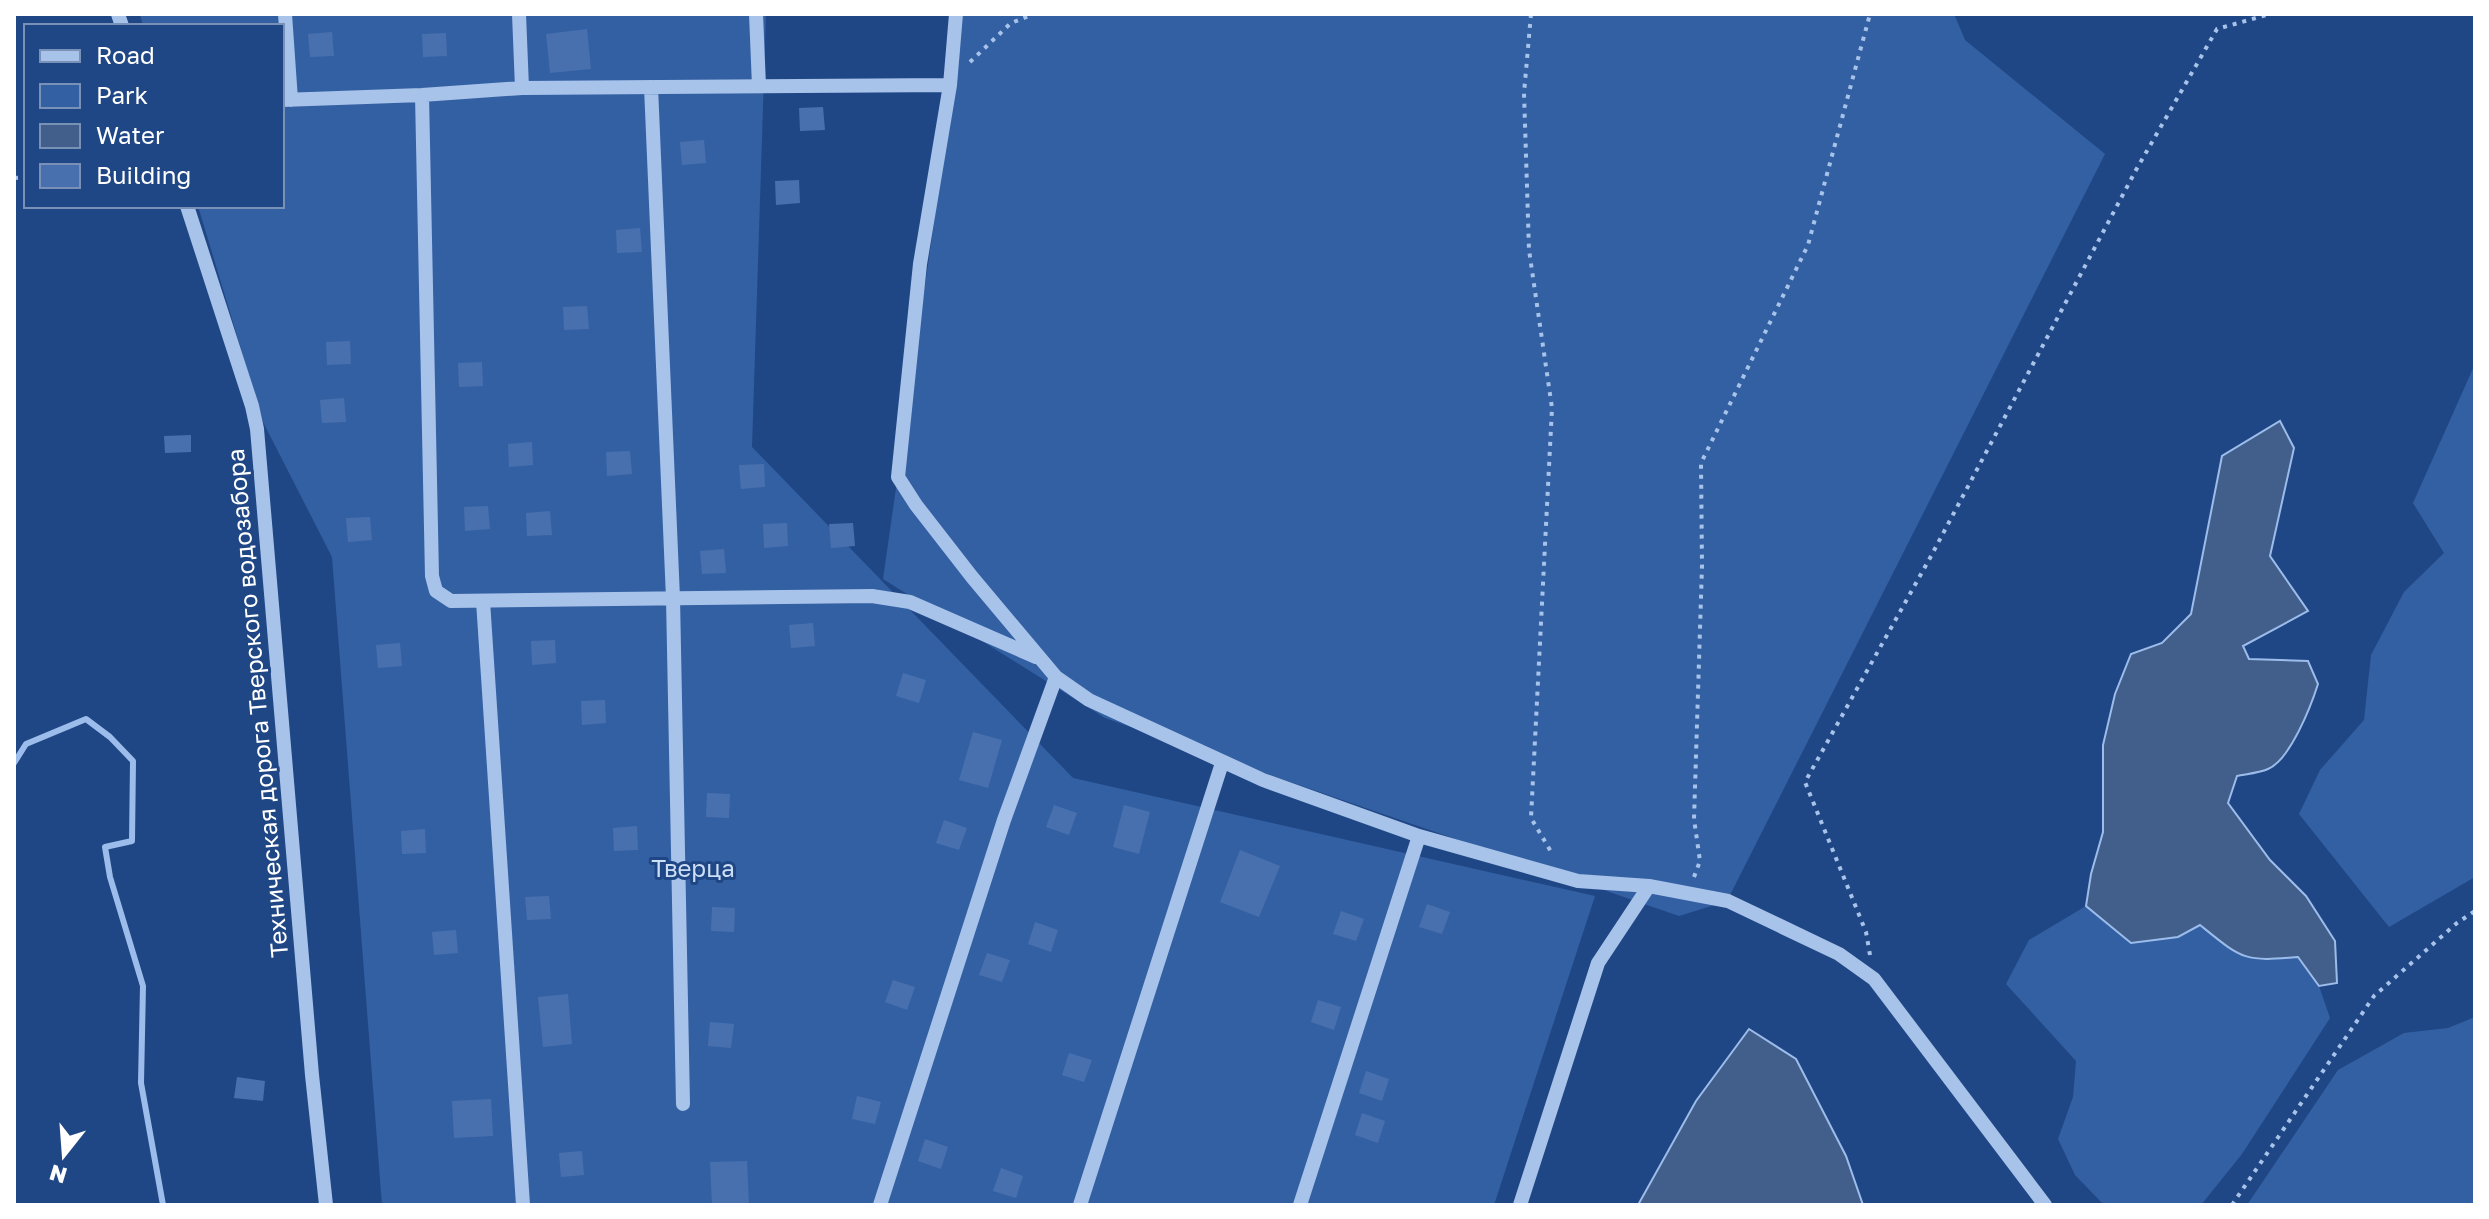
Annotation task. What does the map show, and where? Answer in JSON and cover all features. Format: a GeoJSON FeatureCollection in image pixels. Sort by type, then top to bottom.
{"type":"FeatureCollection","features":[{"type":"Feature","properties":{"kind":"street"},"geometry":{"type":"LineString","coordinates":[[285,14],[286,100],[522,88],[950,85]]}},
{"type":"Feature","properties":{"kind":"street"},"geometry":{"type":"LineString","coordinates":[[519,14],[522,88]]}},
{"type":"Feature","properties":{"kind":"street"},"geometry":{"type":"LineString","coordinates":[[756,14],[759,86]]}},
{"type":"Feature","properties":{"kind":"street"},"geometry":{"type":"LineString","coordinates":[[956,14],[950,85],[920,264],[898,477],[972,577],[1056,677],[1089,700],[1222,763],[1419,836],[1578,881],[1649,886],[1728,901],[1839,954],[1874,979],[2045,1205]]}},
{"type":"Feature","properties":{"kind":"street"},"geometry":{"type":"LineString","coordinates":[[651,87],[673,598],[683,1104]]}},
{"type":"Feature","properties":{"kind":"street"},"geometry":{"type":"LineString","coordinates":[[422,95],[432,576],[436,591],[443,598],[483,601],[872,596],[910,602],[1041,659]]}},
{"type":"Feature","properties":{"kind":"street","name":"Техническая дорога Тверского водозабора"},"geometry":{"type":"LineString","coordinates":[[188,208],[257,429],[312,1075],[326,1205]]}},
{"type":"Feature","properties":{"kind":"street"},"geometry":{"type":"LineString","coordinates":[[483,601],[523,1205]]}},
{"type":"Feature","properties":{"kind":"street"},"geometry":{"type":"LineString","coordinates":[[880,1205],[1004,820],[1056,677]]}},
{"type":"Feature","properties":{"kind":"street"},"geometry":{"type":"LineString","coordinates":[[1080,1205],[1222,763]]}},
{"type":"Feature","properties":{"kind":"street"},"geometry":{"type":"LineString","coordinates":[[1300,1205],[1419,836]]}},
{"type":"Feature","properties":{"kind":"street"},"geometry":{"type":"LineString","coordinates":[[1520,1205],[1598,963],[1649,886]]}},
{"type":"Feature","properties":{"kind":"path"},"geometry":{"type":"LineString","coordinates":[[950,85],[1011,23],[1034,14]]}},
{"type":"Feature","properties":{"kind":"path"},"geometry":{"type":"LineString","coordinates":[[1531,14],[1524,93],[1529,250],[1552,408],[1531,818],[1566,877]]}},
{"type":"Feature","properties":{"kind":"path"},"geometry":{"type":"LineString","coordinates":[[1687,893],[1700,861],[1694,819],[1702,566],[1701,463],[1808,245],[1870,14]]}},
{"type":"Feature","properties":{"kind":"path"},"geometry":{"type":"LineString","coordinates":[[1874,979],[1866,932],[1805,782],[1937,544],[2136,170],[2217,29],[2270,14]]}},
{"type":"Feature","properties":{"kind":"path"},"geometry":{"type":"LineString","coordinates":[[2232,1205],[2374,996],[2457,923],[2475,911]]}},
{"type":"Feature","properties":{"kind":"green space","name":"Тверца"},"geometry":{"type":"Polygon","coordinates":[[[140,14],[766,14],[752,447],[1073,778],[1595,896],[1494,1205],[382,1205],[332,557],[263,422],[199,208],[284,208],[284,24],[142,24],[140,14]]]}},
{"type":"Feature","properties":{"kind":"green space"},"geometry":{"type":"Polygon","coordinates":[[[954,14],[1954,14],[1965,40],[2105,154],[1727,901],[1679,916],[1105,718],[883,579],[936,209],[954,14]]]}},
{"type":"Feature","properties":{"kind":"green space"},"geometry":{"type":"Polygon","coordinates":[[[2475,364],[2475,877],[2389,927],[2299,814],[2320,770],[2364,720],[2371,655],[2404,592],[2444,553],[2413,503],[2475,364]]]}},
{"type":"Feature","properties":{"kind":"green space"},"geometry":{"type":"Polygon","coordinates":[[[2086,906],[2131,943],[2178,937],[2200,925],[2244,956],[2266,959],[2298,957],[2319,986],[2330,1018],[2242,1154],[2201,1205],[2104,1205],[2075,1175],[2058,1139],[2073,1097],[2076,1061],[2006,984],[2029,940],[2086,906]]]}},
{"type":"Feature","properties":{"kind":"green space"},"geometry":{"type":"Polygon","coordinates":[[[2475,1017],[2475,1205],[2247,1205],[2338,1070],[2404,1033],[2448,1028],[2475,1017]]]}},
{"type":"Feature","properties":{"kind":"water"},"geometry":{"type":"Polygon","coordinates":[[[2280,421],[2294,448],[2270,556],[2308,611],[2243,646],[2249,659],[2308,661],[2318,684],[2299,731],[2284,755],[2268,769],[2237,776],[2228,803],[2270,860],[2306,896],[2335,941],[2337,983],[2319,986],[2298,957],[2265,959],[2244,956],[2200,925],[2178,937],[2131,943],[2086,906],[2103,832],[2103,745],[2115,694],[2131,654],[2162,643],[2191,614],[2222,456],[2280,421]]]}},
{"type":"Feature","properties":{"kind":"water"},"geometry":{"type":"Polygon","coordinates":[[[1749,1029],[1796,1059],[1846,1156],[1863,1205],[1638,1205],[1696,1101],[1749,1029]]]}},
{"type":"Feature","properties":{"kind":"building"},"geometry":{"type":"Polygon","coordinates":[[[587,29],[591,69],[550,73],[546,34],[587,29]]]}},
{"type":"Feature","properties":{"kind":"building"},"geometry":{"type":"Polygon","coordinates":[[[332,32],[334,56],[310,57],[308,34],[332,32]]]}},
{"type":"Feature","properties":{"kind":"building"},"geometry":{"type":"Polygon","coordinates":[[[446,33],[447,56],[423,57],[422,34],[446,33]]]}},
{"type":"Feature","properties":{"kind":"building"},"geometry":{"type":"Polygon","coordinates":[[[823,107],[825,130],[800,131],[799,108],[823,107]]]}},
{"type":"Feature","properties":{"kind":"building"},"geometry":{"type":"Polygon","coordinates":[[[704,140],[706,163],[682,165],[680,142],[704,140]]]}},
{"type":"Feature","properties":{"kind":"building"},"geometry":{"type":"Polygon","coordinates":[[[799,180],[800,203],[776,205],[775,181],[799,180]]]}},
{"type":"Feature","properties":{"kind":"building"},"geometry":{"type":"Polygon","coordinates":[[[640,228],[642,252],[617,253],[616,230],[640,228]]]}},
{"type":"Feature","properties":{"kind":"building"},"geometry":{"type":"Polygon","coordinates":[[[587,306],[589,329],[564,330],[563,307],[587,306]]]}},
{"type":"Feature","properties":{"kind":"building"},"geometry":{"type":"Polygon","coordinates":[[[350,341],[351,364],[327,365],[326,342],[350,341]]]}},
{"type":"Feature","properties":{"kind":"building"},"geometry":{"type":"Polygon","coordinates":[[[482,362],[483,386],[459,387],[458,363],[482,362]]]}},
{"type":"Feature","properties":{"kind":"building"},"geometry":{"type":"Polygon","coordinates":[[[344,398],[346,422],[322,423],[320,400],[344,398]]]}},
{"type":"Feature","properties":{"kind":"building"},"geometry":{"type":"Polygon","coordinates":[[[191,435],[191,452],[165,453],[164,436],[191,435]]]}},
{"type":"Feature","properties":{"kind":"building"},"geometry":{"type":"Polygon","coordinates":[[[532,442],[533,465],[509,467],[508,444],[532,442]]]}},
{"type":"Feature","properties":{"kind":"building"},"geometry":{"type":"Polygon","coordinates":[[[630,451],[632,474],[607,476],[606,452],[630,451]]]}},
{"type":"Feature","properties":{"kind":"building"},"geometry":{"type":"Polygon","coordinates":[[[764,464],[765,487],[741,489],[739,465],[764,464]]]}},
{"type":"Feature","properties":{"kind":"building"},"geometry":{"type":"Polygon","coordinates":[[[488,506],[490,529],[465,531],[464,507],[488,506]]]}},
{"type":"Feature","properties":{"kind":"building"},"geometry":{"type":"Polygon","coordinates":[[[550,511],[552,535],[527,536],[526,513],[550,511]]]}},
{"type":"Feature","properties":{"kind":"building"},"geometry":{"type":"Polygon","coordinates":[[[370,517],[372,540],[348,542],[346,518],[370,517]]]}},
{"type":"Feature","properties":{"kind":"building"},"geometry":{"type":"Polygon","coordinates":[[[787,523],[788,546],[764,548],[763,524],[787,523]]]}},
{"type":"Feature","properties":{"kind":"building"},"geometry":{"type":"Polygon","coordinates":[[[853,523],[855,546],[831,548],[829,524],[853,523]]]}},
{"type":"Feature","properties":{"kind":"building"},"geometry":{"type":"Polygon","coordinates":[[[724,549],[726,573],[702,574],[700,551],[724,549]]]}},
{"type":"Feature","properties":{"kind":"building"},"geometry":{"type":"Polygon","coordinates":[[[813,623],[815,646],[791,648],[789,625],[813,623]]]}},
{"type":"Feature","properties":{"kind":"building"},"geometry":{"type":"Polygon","coordinates":[[[555,640],[556,663],[532,665],[531,641],[555,640]]]}},
{"type":"Feature","properties":{"kind":"building"},"geometry":{"type":"Polygon","coordinates":[[[400,643],[402,666],[378,668],[376,645],[400,643]]]}},
{"type":"Feature","properties":{"kind":"building"},"geometry":{"type":"Polygon","coordinates":[[[903,673],[926,680],[919,703],[896,696],[903,673]]]}},
{"type":"Feature","properties":{"kind":"building"},"geometry":{"type":"Polygon","coordinates":[[[605,700],[606,723],[582,725],[581,701],[605,700]]]}},
{"type":"Feature","properties":{"kind":"building"},"geometry":{"type":"Polygon","coordinates":[[[973,732],[1002,740],[988,788],[959,780],[973,732]]]}},
{"type":"Feature","properties":{"kind":"building"},"geometry":{"type":"Polygon","coordinates":[[[707,793],[730,794],[729,818],[706,817],[707,793]]]}},
{"type":"Feature","properties":{"kind":"building"},"geometry":{"type":"Polygon","coordinates":[[[1054,805],[1077,813],[1069,835],[1046,827],[1054,805]]]}},
{"type":"Feature","properties":{"kind":"building"},"geometry":{"type":"Polygon","coordinates":[[[1124,805],[1150,812],[1139,854],[1113,847],[1124,805]]]}},
{"type":"Feature","properties":{"kind":"building"},"geometry":{"type":"Polygon","coordinates":[[[944,820],[967,828],[959,850],[936,843],[944,820]]]}},
{"type":"Feature","properties":{"kind":"building"},"geometry":{"type":"Polygon","coordinates":[[[637,826],[638,850],[614,851],[613,828],[637,826]]]}},
{"type":"Feature","properties":{"kind":"building"},"geometry":{"type":"Polygon","coordinates":[[[425,829],[426,853],[402,854],[401,831],[425,829]]]}},
{"type":"Feature","properties":{"kind":"building"},"geometry":{"type":"Polygon","coordinates":[[[1240,850],[1280,866],[1259,917],[1220,902],[1240,850]]]}},
{"type":"Feature","properties":{"kind":"building"},"geometry":{"type":"Polygon","coordinates":[[[549,896],[551,919],[527,920],[525,897],[549,896]]]}},
{"type":"Feature","properties":{"kind":"building"},"geometry":{"type":"Polygon","coordinates":[[[1427,904],[1450,912],[1442,934],[1419,927],[1427,904]]]}},
{"type":"Feature","properties":{"kind":"building"},"geometry":{"type":"Polygon","coordinates":[[[712,907],[735,908],[734,932],[711,931],[712,907]]]}},
{"type":"Feature","properties":{"kind":"building"},"geometry":{"type":"Polygon","coordinates":[[[1341,911],[1364,919],[1356,941],[1333,934],[1341,911]]]}},
{"type":"Feature","properties":{"kind":"building"},"geometry":{"type":"Polygon","coordinates":[[[1035,922],[1058,930],[1051,952],[1028,944],[1035,922]]]}},
{"type":"Feature","properties":{"kind":"building"},"geometry":{"type":"Polygon","coordinates":[[[456,930],[458,953],[434,955],[432,932],[456,930]]]}},
{"type":"Feature","properties":{"kind":"building"},"geometry":{"type":"Polygon","coordinates":[[[987,953],[1010,960],[1002,982],[979,975],[987,953]]]}},
{"type":"Feature","properties":{"kind":"building"},"geometry":{"type":"Polygon","coordinates":[[[893,980],[915,987],[907,1010],[885,1002],[893,980]]]}},
{"type":"Feature","properties":{"kind":"building"},"geometry":{"type":"Polygon","coordinates":[[[568,994],[572,1044],[543,1047],[538,997],[568,994]]]}},
{"type":"Feature","properties":{"kind":"building"},"geometry":{"type":"Polygon","coordinates":[[[1318,1000],[1341,1007],[1334,1030],[1311,1022],[1318,1000]]]}},
{"type":"Feature","properties":{"kind":"building"},"geometry":{"type":"Polygon","coordinates":[[[710,1022],[734,1024],[731,1048],[708,1046],[710,1022]]]}},
{"type":"Feature","properties":{"kind":"building"},"geometry":{"type":"Polygon","coordinates":[[[1069,1053],[1092,1060],[1084,1082],[1062,1075],[1069,1053]]]}},
{"type":"Feature","properties":{"kind":"building"},"geometry":{"type":"Polygon","coordinates":[[[1366,1071],[1389,1079],[1382,1101],[1359,1093],[1366,1071]]]}},
{"type":"Feature","properties":{"kind":"building"},"geometry":{"type":"Polygon","coordinates":[[[237,1077],[265,1081],[263,1101],[234,1098],[237,1077]]]}},
{"type":"Feature","properties":{"kind":"building"},"geometry":{"type":"Polygon","coordinates":[[[857,1096],[881,1102],[875,1124],[852,1119],[857,1096]]]}},
{"type":"Feature","properties":{"kind":"building"},"geometry":{"type":"Polygon","coordinates":[[[491,1099],[493,1136],[454,1138],[452,1101],[491,1099]]]}},
{"type":"Feature","properties":{"kind":"building"},"geometry":{"type":"Polygon","coordinates":[[[1362,1113],[1385,1121],[1378,1143],[1355,1135],[1362,1113]]]}},
{"type":"Feature","properties":{"kind":"building"},"geometry":{"type":"Polygon","coordinates":[[[925,1139],[948,1147],[941,1169],[918,1161],[925,1139]]]}},
{"type":"Feature","properties":{"kind":"building"},"geometry":{"type":"Polygon","coordinates":[[[582,1151],[584,1175],[561,1177],[559,1153],[582,1151]]]}},
{"type":"Feature","properties":{"kind":"building"},"geometry":{"type":"Polygon","coordinates":[[[747,1161],[749,1205],[712,1205],[710,1162],[747,1161]]]}},
{"type":"Feature","properties":{"kind":"building"},"geometry":{"type":"Polygon","coordinates":[[[1001,1168],[1023,1176],[1016,1198],[993,1191],[1001,1168]]]}},
{"type":"Feature","properties":{"kind":"waterway"},"geometry":{"type":"LineString","coordinates":[[14,763],[26,744],[86,719],[110,737],[133,761],[132,841],[105,847],[110,877],[143,986],[141,1083],[163,1205]]}}]}
